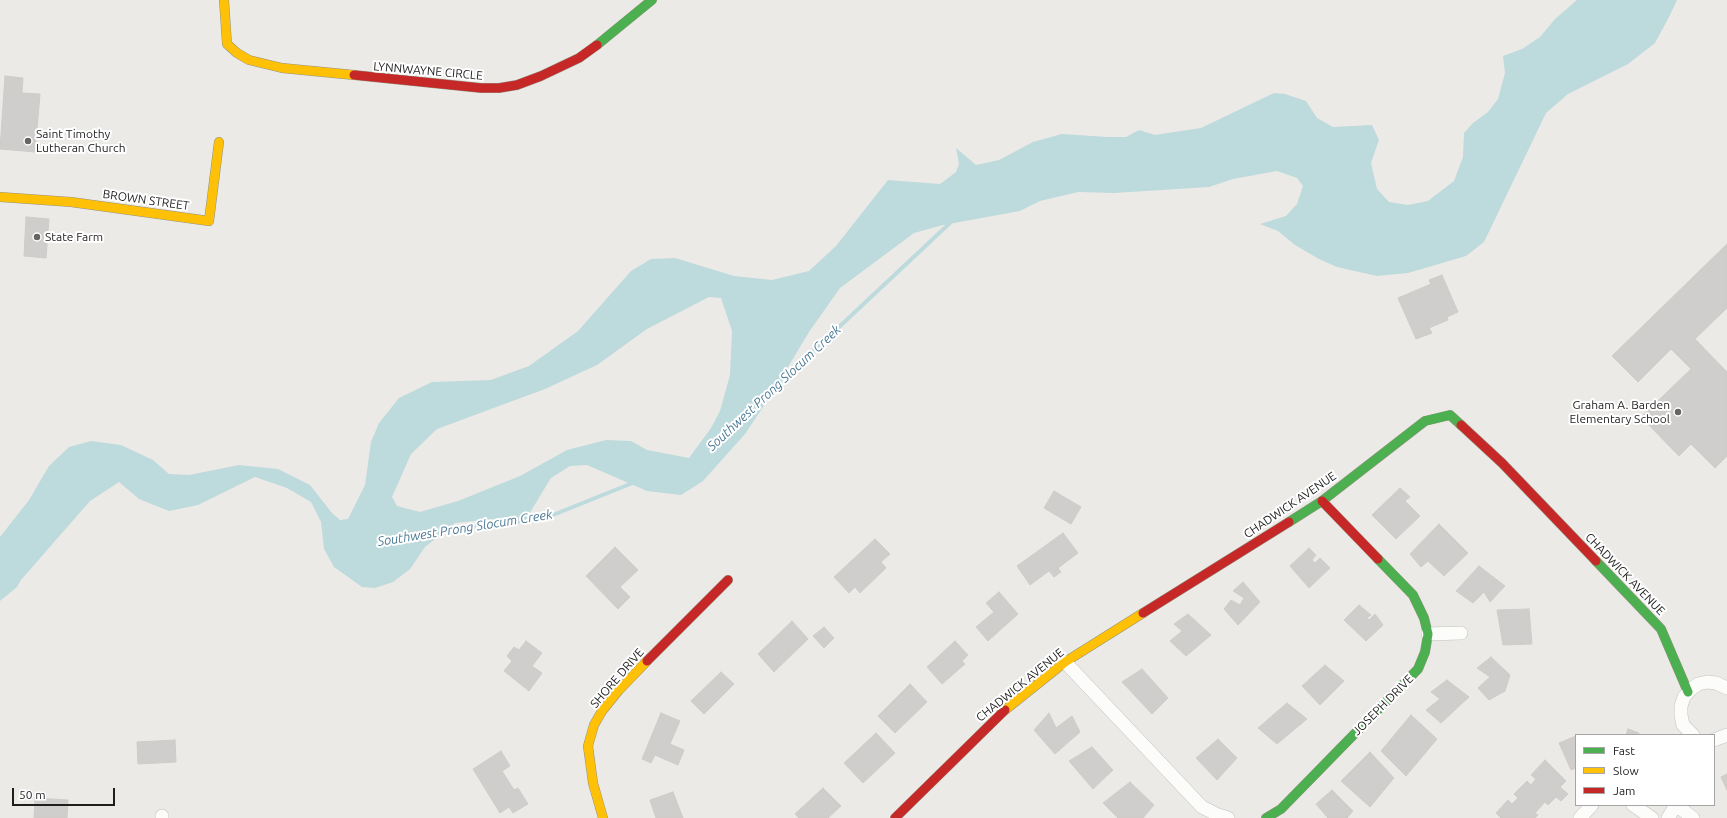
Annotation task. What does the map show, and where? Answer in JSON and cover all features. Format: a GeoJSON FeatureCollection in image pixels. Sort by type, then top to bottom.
{"type":"FeatureCollection","features":[{"type":"Feature","properties":{"kind":"street","name":"LYNNWAYNE CIRCLE"},"geometry":{"type":"LineString","coordinates":[[224,0],[227,44],[237,53],[249,60],[282,68],[480,88],[499,88],[517,85],[541,76],[579,58],[618,29],[652,0]]}},
{"type":"Feature","properties":{"kind":"street","name":"BROWN STREET"},"geometry":{"type":"LineString","coordinates":[[0,197],[71,202],[209,221],[219,142]]}},
{"type":"Feature","properties":{"kind":"street","name":"CHADWICK AVENUE"},"geometry":{"type":"LineString","coordinates":[[894,818],[998,716],[1065,662],[1322,501],[1425,421],[1450,415],[1502,463],[1661,630],[1688,692]]}},
{"type":"Feature","properties":{"kind":"street","name":"JOSEPH DRIVE"},"geometry":{"type":"LineString","coordinates":[[1266,818],[1281,809],[1418,669],[1425,652],[1428,634],[1424,618],[1413,595],[1322,501]]}},
{"type":"Feature","properties":{"kind":"street","name":"SHORE DRIVE"},"geometry":{"type":"LineString","coordinates":[[603,818],[593,783],[589,759],[588,746],[594,725],[602,711],[619,690],[728,580]]}},
{"type":"Feature","properties":{"kind":"street"},"geometry":{"type":"LineString","coordinates":[[1428,634],[1461,634]]}},
{"type":"Feature","properties":{"kind":"street"},"geometry":{"type":"LineString","coordinates":[[1065,662],[1202,807],[1218,816],[1228,818]]}},
{"type":"Feature","properties":{"kind":"street"},"geometry":{"type":"LineString","coordinates":[[1692,734],[1683,724],[1680,715],[1684,697],[1698,684],[1707,682],[1716,683],[1727,688]]}},
{"type":"Feature","properties":{"kind":"street"},"geometry":{"type":"LineString","coordinates":[[1715,740],[1727,735]]}},
{"type":"Feature","properties":{"kind":"street"},"geometry":{"type":"LineString","coordinates":[[1580,818],[1591,806]]}},
{"type":"Feature","properties":{"kind":"street"},"geometry":{"type":"LineString","coordinates":[[1634,806],[1652,818]]}},
{"type":"Feature","properties":{"kind":"street"},"geometry":{"type":"LineString","coordinates":[[1668,818],[1675,806]]}},
{"type":"Feature","properties":{"kind":"street"},"geometry":{"type":"LineString","coordinates":[[1677,806],[1693,818]]}},
{"type":"Feature","properties":{"kind":"water"},"geometry":{"type":"Polygon","coordinates":[[[1577,0],[1677,0],[1655,43],[1628,64],[1568,94],[1546,113],[1484,242],[1466,256],[1408,273],[1377,276],[1337,267],[1319,259],[1295,245],[1278,231],[1260,224],[1286,216],[1297,204],[1303,186],[1297,178],[1277,171],[1233,179],[1209,187],[1114,193],[1078,192],[1040,201],[1020,211],[943,225],[914,233],[840,288],[809,332],[773,392],[745,434],[703,481],[681,495],[647,491],[587,465],[570,466],[551,478],[526,519],[515,526],[494,519],[455,523],[425,547],[410,569],[393,582],[375,588],[362,587],[334,567],[324,549],[321,522],[311,502],[287,488],[255,477],[198,505],[169,511],[139,499],[119,482],[90,501],[21,580],[17,587],[0,601],[0,537],[29,500],[49,466],[69,447],[91,441],[121,445],[153,460],[169,474],[189,475],[239,465],[278,469],[310,485],[332,513],[340,520],[348,519],[365,485],[371,442],[379,423],[399,398],[432,382],[491,380],[529,366],[578,331],[631,271],[651,259],[675,258],[734,276],[772,280],[809,271],[836,246],[888,180],[940,184],[956,172],[959,164],[956,148],[976,165],[999,160],[1033,142],[1062,134],[1126,137],[1139,130],[1155,135],[1201,128],[1274,93],[1285,94],[1306,101],[1317,118],[1333,127],[1372,125],[1379,140],[1371,163],[1377,189],[1389,202],[1408,205],[1428,201],[1454,181],[1463,157],[1464,133],[1473,123],[1488,112],[1498,99],[1505,73],[1503,56],[1522,49],[1540,37],[1555,19],[1577,0]],[[709,297],[647,329],[597,365],[545,389],[437,429],[411,454],[392,497],[397,506],[420,512],[458,501],[520,476],[567,450],[606,440],[631,441],[647,450],[689,458],[711,428],[720,411],[730,375],[732,331],[721,298],[709,297]]]}},
{"type":"Feature","properties":{"kind":"building"},"geometry":{"type":"Polygon","coordinates":[[[5,76],[23,78],[22,93],[40,94],[35,152],[0,149],[5,76]]]}},
{"type":"Feature","properties":{"kind":"building"},"geometry":{"type":"Polygon","coordinates":[[[26,217],[49,219],[46,258],[24,256],[26,217]]]}},
{"type":"Feature","properties":{"kind":"building"},"geometry":{"type":"Polygon","coordinates":[[[1727,244],[1727,308],[1695,339],[1727,372],[1727,456],[1715,468],[1691,444],[1679,456],[1641,417],[1691,369],[1671,349],[1638,382],[1612,356],[1727,244]]]}},
{"type":"Feature","properties":{"kind":"building"},"geometry":{"type":"Polygon","coordinates":[[[1442,275],[1458,312],[1447,317],[1448,320],[1429,328],[1432,333],[1416,339],[1398,298],[1431,284],[1429,280],[1442,275]]]}},
{"type":"Feature","properties":{"kind":"building"},"geometry":{"type":"Polygon","coordinates":[[[1400,488],[1410,497],[1405,501],[1420,516],[1396,539],[1372,515],[1400,488]]]}},
{"type":"Feature","properties":{"kind":"building"},"geometry":{"type":"Polygon","coordinates":[[[1054,491],[1081,507],[1071,524],[1044,508],[1054,491]]]}},
{"type":"Feature","properties":{"kind":"building"},"geometry":{"type":"Polygon","coordinates":[[[1439,524],[1468,553],[1444,576],[1428,561],[1421,567],[1410,554],[1439,524]]]}},
{"type":"Feature","properties":{"kind":"building"},"geometry":{"type":"Polygon","coordinates":[[[1063,533],[1078,553],[1058,568],[1061,572],[1054,577],[1049,571],[1030,585],[1017,566],[1063,533]]]}},
{"type":"Feature","properties":{"kind":"building"},"geometry":{"type":"Polygon","coordinates":[[[875,539],[890,554],[881,562],[886,568],[860,593],[855,587],[849,593],[834,577],[875,539]]]}},
{"type":"Feature","properties":{"kind":"building"},"geometry":{"type":"Polygon","coordinates":[[[615,547],[638,570],[620,587],[630,597],[618,609],[586,576],[615,547]]]}},
{"type":"Feature","properties":{"kind":"building"},"geometry":{"type":"Polygon","coordinates":[[[1309,548],[1316,555],[1312,560],[1315,563],[1320,558],[1330,568],[1309,588],[1290,566],[1309,548]]]}},
{"type":"Feature","properties":{"kind":"building"},"geometry":{"type":"Polygon","coordinates":[[[1479,566],[1505,586],[1490,602],[1484,592],[1473,603],[1456,591],[1479,566]]]}},
{"type":"Feature","properties":{"kind":"building"},"geometry":{"type":"Polygon","coordinates":[[[1243,582],[1260,602],[1238,625],[1224,609],[1231,600],[1240,605],[1244,598],[1233,591],[1243,582]]]}},
{"type":"Feature","properties":{"kind":"building"},"geometry":{"type":"Polygon","coordinates":[[[999,592],[1018,614],[988,641],[976,627],[994,612],[986,603],[999,592]]]}},
{"type":"Feature","properties":{"kind":"building"},"geometry":{"type":"Polygon","coordinates":[[[1359,605],[1371,615],[1367,618],[1369,620],[1375,614],[1383,625],[1366,641],[1344,620],[1359,605]]]}},
{"type":"Feature","properties":{"kind":"building"},"geometry":{"type":"Polygon","coordinates":[[[1529,609],[1532,644],[1503,645],[1497,610],[1529,609]]]}},
{"type":"Feature","properties":{"kind":"building"},"geometry":{"type":"Polygon","coordinates":[[[1188,614],[1211,635],[1186,656],[1170,641],[1182,631],[1174,624],[1188,614]]]}},
{"type":"Feature","properties":{"kind":"building"},"geometry":{"type":"Polygon","coordinates":[[[792,621],[808,639],[774,672],[758,654],[792,621]]]}},
{"type":"Feature","properties":{"kind":"building"},"geometry":{"type":"Polygon","coordinates":[[[824,627],[834,638],[824,648],[813,636],[824,627]]]}},
{"type":"Feature","properties":{"kind":"building"},"geometry":{"type":"Polygon","coordinates":[[[526,641],[542,653],[532,666],[542,673],[529,691],[504,671],[512,661],[507,656],[514,647],[519,650],[526,641]]]}},
{"type":"Feature","properties":{"kind":"building"},"geometry":{"type":"Polygon","coordinates":[[[955,641],[968,655],[962,661],[965,664],[942,684],[927,667],[955,641]]]}},
{"type":"Feature","properties":{"kind":"building"},"geometry":{"type":"Polygon","coordinates":[[[1491,657],[1510,675],[1505,691],[1489,700],[1478,688],[1490,677],[1477,668],[1491,657]]]}},
{"type":"Feature","properties":{"kind":"building"},"geometry":{"type":"Polygon","coordinates":[[[1325,665],[1344,681],[1320,705],[1302,686],[1325,665]]]}},
{"type":"Feature","properties":{"kind":"building"},"geometry":{"type":"Polygon","coordinates":[[[1142,669],[1168,698],[1152,714],[1122,682],[1142,669]]]}},
{"type":"Feature","properties":{"kind":"building"},"geometry":{"type":"Polygon","coordinates":[[[721,672],[734,684],[704,714],[691,701],[721,672]]]}},
{"type":"Feature","properties":{"kind":"building"},"geometry":{"type":"Polygon","coordinates":[[[1447,680],[1469,697],[1441,723],[1426,710],[1440,699],[1431,692],[1447,680]]]}},
{"type":"Feature","properties":{"kind":"building"},"geometry":{"type":"Polygon","coordinates":[[[910,684],[927,702],[895,733],[878,716],[910,684]]]}},
{"type":"Feature","properties":{"kind":"building"},"geometry":{"type":"Polygon","coordinates":[[[1287,703],[1307,719],[1277,744],[1258,728],[1287,703]]]}},
{"type":"Feature","properties":{"kind":"building"},"geometry":{"type":"Polygon","coordinates":[[[661,713],[680,721],[670,744],[684,750],[678,765],[655,755],[651,763],[642,759],[661,713]]]}},
{"type":"Feature","properties":{"kind":"building"},"geometry":{"type":"Polygon","coordinates":[[[1049,713],[1056,728],[1072,716],[1080,732],[1055,754],[1034,730],[1049,713]]]}},
{"type":"Feature","properties":{"kind":"building"},"geometry":{"type":"Polygon","coordinates":[[[1411,715],[1437,739],[1406,776],[1381,751],[1411,715]]]}},
{"type":"Feature","properties":{"kind":"building"},"geometry":{"type":"Polygon","coordinates":[[[1628,729],[1639,733],[1638,734],[1626,734],[1628,729]]]}},
{"type":"Feature","properties":{"kind":"building"},"geometry":{"type":"Polygon","coordinates":[[[876,733],[895,753],[863,783],[844,763],[876,733]]]}},
{"type":"Feature","properties":{"kind":"building"},"geometry":{"type":"Polygon","coordinates":[[[1575,736],[1575,768],[1571,770],[1559,743],[1575,736]]]}},
{"type":"Feature","properties":{"kind":"building"},"geometry":{"type":"Polygon","coordinates":[[[1218,739],[1237,758],[1217,780],[1196,758],[1218,739]]]}},
{"type":"Feature","properties":{"kind":"building"},"geometry":{"type":"Polygon","coordinates":[[[175,740],[176,762],[138,764],[137,742],[175,740]]]}},
{"type":"Feature","properties":{"kind":"building"},"geometry":{"type":"Polygon","coordinates":[[[1092,747],[1113,770],[1093,789],[1069,761],[1092,747]]]}},
{"type":"Feature","properties":{"kind":"building"},"geometry":{"type":"Polygon","coordinates":[[[501,751],[510,766],[502,771],[514,790],[518,788],[528,804],[513,813],[509,807],[500,813],[473,769],[501,751]]]}},
{"type":"Feature","properties":{"kind":"building"},"geometry":{"type":"Polygon","coordinates":[[[1370,752],[1394,778],[1370,807],[1341,781],[1370,752]]]}},
{"type":"Feature","properties":{"kind":"building"},"geometry":{"type":"Polygon","coordinates":[[[1545,760],[1566,781],[1560,787],[1568,794],[1561,801],[1556,797],[1548,805],[1545,802],[1535,813],[1538,815],[1535,818],[1501,818],[1496,813],[1508,800],[1512,804],[1518,798],[1514,794],[1527,781],[1531,785],[1536,779],[1531,775],[1545,760]]]}},
{"type":"Feature","properties":{"kind":"building"},"geometry":{"type":"Polygon","coordinates":[[[1727,774],[1727,790],[1721,777],[1727,774]]]}},
{"type":"Feature","properties":{"kind":"building"},"geometry":{"type":"Polygon","coordinates":[[[1130,782],[1154,805],[1143,818],[1118,818],[1103,803],[1130,782]]]}},
{"type":"Feature","properties":{"kind":"building"},"geometry":{"type":"Polygon","coordinates":[[[823,788],[841,806],[828,818],[799,818],[795,814],[823,788]]]}},
{"type":"Feature","properties":{"kind":"building"},"geometry":{"type":"Polygon","coordinates":[[[1332,790],[1353,811],[1347,818],[1328,818],[1316,804],[1332,790]]]}},
{"type":"Feature","properties":{"kind":"building"},"geometry":{"type":"Polygon","coordinates":[[[673,792],[683,818],[656,818],[650,800],[673,792]]]}},
{"type":"Feature","properties":{"kind":"building"},"geometry":{"type":"Polygon","coordinates":[[[35,798],[68,800],[67,818],[34,818],[35,798]]]}},
{"type":"Feature","properties":{"kind":"waterway","name":"Southwest Prong Slocum Creek"},"geometry":{"type":"LineString","coordinates":[[774,388],[951,222]]}},
{"type":"Feature","properties":{"kind":"waterway","name":"Southwest Prong Slocum Creek"},"geometry":{"type":"LineString","coordinates":[[521,520],[548,517],[635,482]]}},
{"type":"Feature","properties":{"kind":"waterway","name":"Southwest Prong Slocum Creek"},"geometry":{"type":"LineString","coordinates":[[441,532],[510,522]]}},
{"type":"Feature","properties":{"kind":"traffic: fast"},"geometry":{"type":"LineString","coordinates":[[597,45],[652,0]]}},
{"type":"Feature","properties":{"kind":"traffic: fast"},"geometry":{"type":"LineString","coordinates":[[1289,522],[1322,501],[1425,421],[1450,415],[1461,425]]}},
{"type":"Feature","properties":{"kind":"traffic: fast"},"geometry":{"type":"LineString","coordinates":[[1266,818],[1281,809],[1418,669],[1425,652],[1428,634],[1424,618],[1413,595],[1378,559]]}},
{"type":"Feature","properties":{"kind":"traffic: fast"},"geometry":{"type":"LineString","coordinates":[[1596,561],[1661,629],[1688,692]]}},
{"type":"Feature","properties":{"kind":"traffic: slow"},"geometry":{"type":"LineString","coordinates":[[224,0],[227,44],[237,53],[249,60],[282,68],[354,75]]}},
{"type":"Feature","properties":{"kind":"traffic: slow"},"geometry":{"type":"LineString","coordinates":[[0,197],[71,202],[209,221],[219,142]]}},
{"type":"Feature","properties":{"kind":"traffic: slow"},"geometry":{"type":"LineString","coordinates":[[1005,710],[1065,662],[1143,613]]}},
{"type":"Feature","properties":{"kind":"traffic: slow"},"geometry":{"type":"LineString","coordinates":[[603,818],[593,783],[588,746],[594,725],[602,711],[619,690],[647,661]]}},
{"type":"Feature","properties":{"kind":"traffic: jam"},"geometry":{"type":"LineString","coordinates":[[354,75],[481,88],[499,88],[517,85],[541,76],[579,58],[597,45]]}},
{"type":"Feature","properties":{"kind":"traffic: jam"},"geometry":{"type":"LineString","coordinates":[[1461,425],[1502,463],[1596,561]]}},
{"type":"Feature","properties":{"kind":"traffic: jam"},"geometry":{"type":"LineString","coordinates":[[1322,501],[1378,559]]}},
{"type":"Feature","properties":{"kind":"traffic: jam"},"geometry":{"type":"LineString","coordinates":[[1143,613],[1289,522]]}},
{"type":"Feature","properties":{"kind":"traffic: jam"},"geometry":{"type":"LineString","coordinates":[[647,661],[728,580]]}},
{"type":"Feature","properties":{"kind":"traffic: jam"},"geometry":{"type":"LineString","coordinates":[[895,818],[1005,710]]}},
{"type":"Feature","properties":{"kind":"place","name":"Saint Timothy Lutheran Church"},"geometry":{"type":"Point","coordinates":[28,141]}},
{"type":"Feature","properties":{"kind":"place","name":"State Farm"},"geometry":{"type":"Point","coordinates":[37,237]}},
{"type":"Feature","properties":{"kind":"place","name":"Graham A. Barden Elementary School"},"geometry":{"type":"Point","coordinates":[1678,412]}}]}
